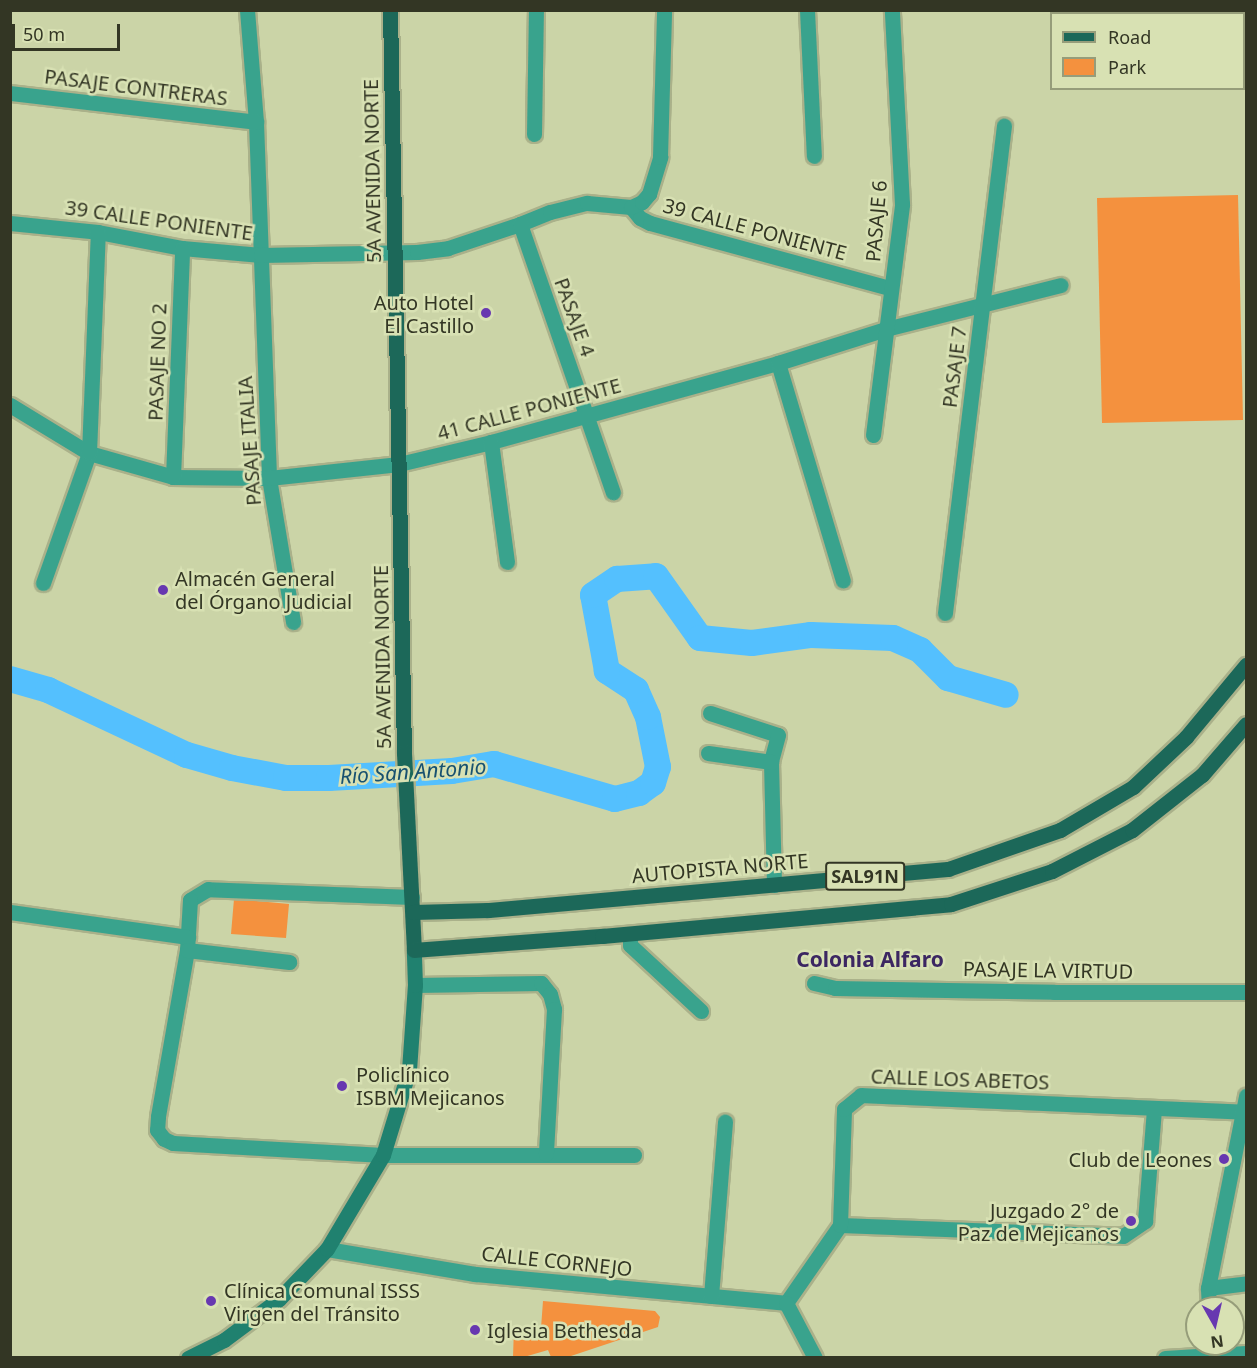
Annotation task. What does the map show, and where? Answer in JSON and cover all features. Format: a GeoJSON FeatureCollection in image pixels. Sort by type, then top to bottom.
{"type":"FeatureCollection","features":[{"type":"Feature","properties":{"kind":"main road","name":"5A AVENIDA NORTE"},"geometry":{"type":"LineString","coordinates":[[188,1358],[242,1329],[279,1299],[327,1249],[383,1155],[409,1070],[414,950],[404,753],[390,10]]}},
{"type":"Feature","properties":{"kind":"main road","name":"AUTOPISTA NORTE"},"geometry":{"type":"LineString","coordinates":[[412,904],[488,910],[948,869],[1060,830],[1133,787],[1186,737],[1246,665]]}},
{"type":"Feature","properties":{"kind":"main road","name":"SAL91N"},"geometry":{"type":"LineString","coordinates":[[414,950],[630,934],[951,904],[1052,872],[1132,830],[1202,775],[1246,724]]}},
{"type":"Feature","properties":{"kind":"street","name":"PASAJE ITALIA"},"geometry":{"type":"LineString","coordinates":[[246,10],[256,122],[269,478],[293,622]]}},
{"type":"Feature","properties":{"kind":"street"},"geometry":{"type":"LineString","coordinates":[[534,134],[536,10]]}},
{"type":"Feature","properties":{"kind":"street"},"geometry":{"type":"LineString","coordinates":[[631,207],[642,202],[649,194],[660,157],[664,10]]}},
{"type":"Feature","properties":{"kind":"street"},"geometry":{"type":"LineString","coordinates":[[807,10],[814,156]]}},
{"type":"Feature","properties":{"kind":"street","name":"PASAJE 6"},"geometry":{"type":"LineString","coordinates":[[873,435],[902,188],[892,10]]}},
{"type":"Feature","properties":{"kind":"street","name":"PASAJE CONTRERAS"},"geometry":{"type":"LineString","coordinates":[[10,93],[256,122]]}},
{"type":"Feature","properties":{"kind":"street","name":"PASAJE 7"},"geometry":{"type":"LineString","coordinates":[[945,613],[1004,126]]}},
{"type":"Feature","properties":{"kind":"street","name":"39 CALLE PONIENTE"},"geometry":{"type":"LineString","coordinates":[[10,223],[98,232],[182,248],[261,255],[417,252],[448,248],[550,212],[587,203],[631,207],[640,218],[650,223],[890,288]]}},
{"type":"Feature","properties":{"kind":"street","name":"PASAJE 4"},"geometry":{"type":"LineString","coordinates":[[520,224],[614,492]]}},
{"type":"Feature","properties":{"kind":"street"},"geometry":{"type":"LineString","coordinates":[[44,584],[89,453],[98,232]]}},
{"type":"Feature","properties":{"kind":"street","name":"PASAJE NO 2"},"geometry":{"type":"LineString","coordinates":[[173,477],[182,248]]}},
{"type":"Feature","properties":{"kind":"street","name":"41 CALLE PONIENTE"},"geometry":{"type":"LineString","coordinates":[[10,405],[89,453],[173,477],[269,478],[399,464],[491,442],[778,363],[886,329],[982,307],[1061,285]]}},
{"type":"Feature","properties":{"kind":"street"},"geometry":{"type":"LineString","coordinates":[[778,363],[843,581]]}},
{"type":"Feature","properties":{"kind":"street"},"geometry":{"type":"LineString","coordinates":[[491,442],[507,562]]}},
{"type":"Feature","properties":{"kind":"street"},"geometry":{"type":"LineString","coordinates":[[710,713],[778,735],[771,762],[774,885]]}},
{"type":"Feature","properties":{"kind":"street"},"geometry":{"type":"LineString","coordinates":[[708,753],[771,762]]}},
{"type":"Feature","properties":{"kind":"street"},"geometry":{"type":"LineString","coordinates":[[412,904],[208,890],[190,900],[188,943],[158,1117],[157,1130],[164,1139],[173,1143],[383,1155],[634,1155]]}},
{"type":"Feature","properties":{"kind":"street"},"geometry":{"type":"LineString","coordinates":[[10,912],[290,962]]}},
{"type":"Feature","properties":{"kind":"street"},"geometry":{"type":"LineString","coordinates":[[630,934],[630,945],[702,1011]]}},
{"type":"Feature","properties":{"kind":"street"},"geometry":{"type":"LineString","coordinates":[[414,985],[541,983],[550,994],[554,1010],[546,1154]]}},
{"type":"Feature","properties":{"kind":"street","name":"PASAJE LA VIRTUD"},"geometry":{"type":"LineString","coordinates":[[814,983],[835,988],[1054,992],[1246,992]]}},
{"type":"Feature","properties":{"kind":"street","name":"CALLE LOS ABETOS"},"geometry":{"type":"LineString","coordinates":[[840,1225],[844,1109],[861,1095],[1243,1112]]}},
{"type":"Feature","properties":{"kind":"street"},"geometry":{"type":"LineString","coordinates":[[1208,1296],[1208,1288],[1246,1096]]}},
{"type":"Feature","properties":{"kind":"street"},"geometry":{"type":"LineString","coordinates":[[815,1358],[786,1303],[840,1225],[1123,1236],[1145,1221],[1154,1109]]}},
{"type":"Feature","properties":{"kind":"street"},"geometry":{"type":"LineString","coordinates":[[711,1296],[725,1122]]}},
{"type":"Feature","properties":{"kind":"street","name":"CALLE CORNEJO"},"geometry":{"type":"LineString","coordinates":[[327,1249],[474,1274],[786,1303]]}},
{"type":"Feature","properties":{"kind":"street"},"geometry":{"type":"LineString","coordinates":[[1208,1288],[1246,1283]]}},
{"type":"Feature","properties":{"kind":"street"},"geometry":{"type":"LineString","coordinates":[[1165,1358],[1185,1356]]}},
{"type":"Feature","properties":{"kind":"green space"},"geometry":{"type":"Polygon","coordinates":[[[1238,195],[1243,420],[1102,423],[1097,198],[1238,195]]]}},
{"type":"Feature","properties":{"kind":"green space"},"geometry":{"type":"Polygon","coordinates":[[[234,899],[289,904],[286,938],[231,934],[234,899]]]}},
{"type":"Feature","properties":{"kind":"green space"},"geometry":{"type":"Polygon","coordinates":[[[543,1301],[655,1311],[660,1317],[658,1327],[568,1357],[551,1357],[548,1350],[524,1357],[513,1357],[514,1327],[541,1328],[543,1301]]]}},
{"type":"Feature","properties":{"kind":"waterway","name":"Río San Antonio"},"geometry":{"type":"LineString","coordinates":[[10,679],[48,690],[187,755],[232,768],[286,778],[329,778],[452,771],[494,764],[615,799],[639,793],[653,783],[658,767],[648,717],[636,690],[607,671],[593,595],[617,579],[656,576],[700,638],[752,643],[811,635],[893,638],[920,650],[948,678],[1006,695]]}},
{"type":"Feature","properties":{"kind":"place","name":"Auto Hotel El Castillo"},"geometry":{"type":"Point","coordinates":[486,313]}},
{"type":"Feature","properties":{"kind":"place","name":"Almacén General del Órgano Judicial"},"geometry":{"type":"Point","coordinates":[163,590]}},
{"type":"Feature","properties":{"kind":"place","name":"Policlínico ISBM Mejicanos"},"geometry":{"type":"Point","coordinates":[342,1086]}},
{"type":"Feature","properties":{"kind":"place","name":"Club de Leones"},"geometry":{"type":"Point","coordinates":[1224,1159]}},
{"type":"Feature","properties":{"kind":"place","name":"Juzgado 2° de Paz de Mejicanos"},"geometry":{"type":"Point","coordinates":[1131,1221]}},
{"type":"Feature","properties":{"kind":"place","name":"Clínica Comunal ISSS Virgen del Tránsito"},"geometry":{"type":"Point","coordinates":[211,1301]}},
{"type":"Feature","properties":{"kind":"place","name":"Iglesia Bethesda"},"geometry":{"type":"Point","coordinates":[475,1330]}},
{"type":"Feature","properties":{"kind":"district","name":"Colonia Alfaro"},"geometry":{"type":"Point","coordinates":[870,959]}}]}
